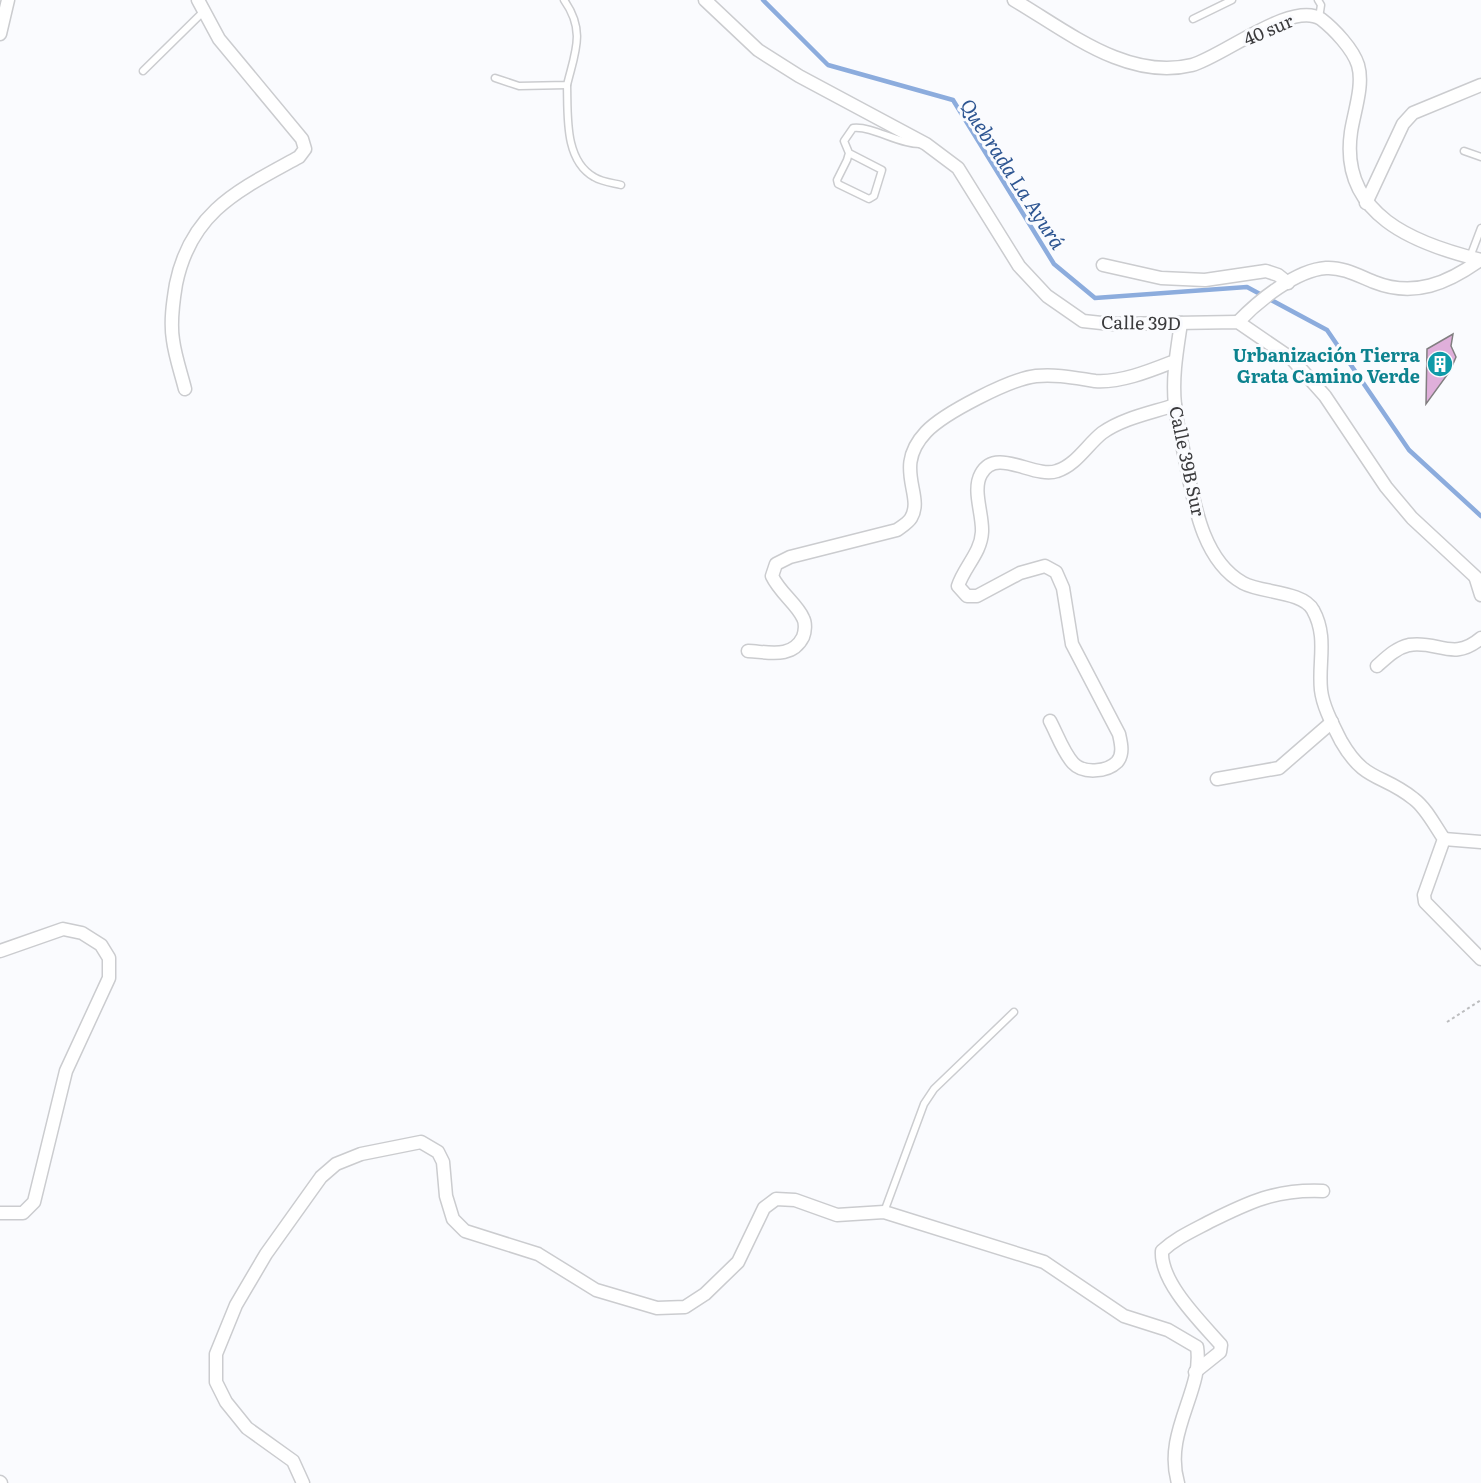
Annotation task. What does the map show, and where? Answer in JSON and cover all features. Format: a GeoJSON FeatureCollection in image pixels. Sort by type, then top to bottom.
{"type":"FeatureCollection","features":[{"type":"Feature","properties":{"kind":"street"},"geometry":{"type":"LineString","coordinates":[[0,34],[8,0]]}},
{"type":"Feature","properties":{"kind":"street","name":"Calle 39D"},"geometry":{"type":"LineString","coordinates":[[705,0],[758,50],[799,76],[926,144],[958,168],[1019,266],[1047,296],[1083,321],[1111,324],[1238,322]]}},
{"type":"Feature","properties":{"kind":"street","name":"40 sur"},"geometry":{"type":"LineString","coordinates":[[1014,0],[1108,55],[1127,62],[1167,70],[1195,64],[1276,22],[1298,15],[1319,18],[1350,50],[1358,65],[1359,78],[1350,135],[1350,166],[1356,186],[1365,203],[1412,238],[1443,251],[1477,259]]}},
{"type":"Feature","properties":{"kind":"street"},"geometry":{"type":"LineString","coordinates":[[185,389],[173,339],[173,301],[179,272],[190,239],[209,215],[240,190],[298,157],[305,149],[302,139],[219,39],[201,6]]}},
{"type":"Feature","properties":{"kind":"street"},"geometry":{"type":"LineString","coordinates":[[1365,203],[1403,124],[1413,113],[1481,86]]}},
{"type":"Feature","properties":{"kind":"street"},"geometry":{"type":"LineString","coordinates":[[1477,259],[1443,283],[1410,289],[1381,285],[1342,269],[1325,268],[1283,286],[1253,306],[1238,322],[1292,359],[1325,396],[1392,495],[1412,519],[1436,538],[1479,581],[1481,596]]}},
{"type":"Feature","properties":{"kind":"street"},"geometry":{"type":"LineString","coordinates":[[1103,265],[1161,278],[1205,280],[1266,271],[1278,275],[1283,286]]}},
{"type":"Feature","properties":{"kind":"street","name":"Calle 39B Sur"},"geometry":{"type":"LineString","coordinates":[[1181,323],[1175,361],[1175,405],[1195,507],[1215,555],[1227,571],[1243,583],[1300,598],[1313,609],[1324,645],[1321,688],[1324,704],[1332,722],[1357,765],[1415,799],[1443,839]]}},
{"type":"Feature","properties":{"kind":"street"},"geometry":{"type":"LineString","coordinates":[[748,651],[784,653],[798,646],[805,632],[803,618],[778,590],[772,576],[776,564],[790,557],[897,530],[911,518],[915,504],[909,472],[913,451],[927,432],[948,417],[988,393],[1034,376],[1066,375],[1097,381],[1125,377],[1175,361]]}},
{"type":"Feature","properties":{"kind":"street"},"geometry":{"type":"LineString","coordinates":[[1050,721],[1074,764],[1086,771],[1102,769],[1117,761],[1122,751],[1119,734],[1072,644],[1063,588],[1056,572],[1045,566],[1020,573],[977,596],[967,597],[957,586],[980,547],[982,532],[977,483],[982,472],[994,463],[1007,462],[1041,474],[1059,471],[1112,428],[1175,405]]}},
{"type":"Feature","properties":{"kind":"street"},"geometry":{"type":"LineString","coordinates":[[1377,666],[1395,650],[1411,645],[1452,651],[1470,647],[1481,638]]}},
{"type":"Feature","properties":{"kind":"street"},"geometry":{"type":"LineString","coordinates":[[1217,778],[1279,768],[1332,722]]}},
{"type":"Feature","properties":{"kind":"street"},"geometry":{"type":"LineString","coordinates":[[1481,842],[1443,839],[1424,895],[1425,902],[1481,959]]}},
{"type":"Feature","properties":{"kind":"street"},"geometry":{"type":"LineString","coordinates":[[0,951],[63,929],[82,933],[101,945],[109,958],[109,978],[66,1071],[34,1202],[23,1213],[0,1213]]}},
{"type":"Feature","properties":{"kind":"street"},"geometry":{"type":"LineString","coordinates":[[303,1483],[293,1461],[247,1428],[226,1402],[216,1382],[214,1369],[216,1354],[236,1305],[308,1195],[336,1164],[361,1154],[421,1143],[431,1146],[438,1152],[443,1162],[446,1196],[453,1219],[465,1231],[538,1254],[596,1290],[657,1308],[685,1307],[705,1294],[738,1262],[764,1208],[776,1199],[795,1200],[837,1215],[884,1212],[1044,1262],[1124,1316],[1185,1338],[1197,1347],[1195,1372],[1176,1442],[1174,1464],[1178,1483]]}},
{"type":"Feature","properties":{"kind":"street"},"geometry":{"type":"LineString","coordinates":[[1195,1372],[1220,1352],[1221,1345],[1190,1311],[1164,1267],[1162,1251],[1176,1239],[1261,1197],[1302,1190],[1323,1191]]}},
{"type":"Feature","properties":{"kind":"lane"},"geometry":{"type":"LineString","coordinates":[[564,0],[572,12],[579,36],[567,85],[571,141],[577,161],[596,179],[621,185]]}},
{"type":"Feature","properties":{"kind":"lane"},"geometry":{"type":"LineString","coordinates":[[1193,19],[1232,0]]}},
{"type":"Feature","properties":{"kind":"lane"},"geometry":{"type":"LineString","coordinates":[[1318,0],[1321,5],[1319,18]]}},
{"type":"Feature","properties":{"kind":"lane"},"geometry":{"type":"LineString","coordinates":[[143,71],[201,6]]}},
{"type":"Feature","properties":{"kind":"lane"},"geometry":{"type":"LineString","coordinates":[[495,78],[519,86],[567,85]]}},
{"type":"Feature","properties":{"kind":"lane"},"geometry":{"type":"LineString","coordinates":[[849,153],[837,180],[838,184],[868,199],[874,196],[882,170],[849,153],[844,141],[853,128],[861,127],[904,144],[926,144]]}},
{"type":"Feature","properties":{"kind":"lane"},"geometry":{"type":"LineString","coordinates":[[1464,151],[1481,157]]}},
{"type":"Feature","properties":{"kind":"lane"},"geometry":{"type":"LineString","coordinates":[[1477,259],[1481,228]]}},
{"type":"Feature","properties":{"kind":"lane"},"geometry":{"type":"LineString","coordinates":[[884,1212],[924,1104],[934,1089],[1014,1012]]}},
{"type":"Feature","properties":{"kind":"path"},"geometry":{"type":"LineString","coordinates":[[1447,1022],[1481,1000]]}},
{"type":"Feature","properties":{"kind":"building","name":"Urbanización Tierra Grata Camino Verde"},"geometry":{"type":"Polygon","coordinates":[[[1453,334],[1451,346],[1456,357],[1450,371],[1426,404],[1427,349],[1453,334]]]}},
{"type":"Feature","properties":{"kind":"waterway","name":"Quebrada La Ayurá"},"geometry":{"type":"LineString","coordinates":[[763,0],[828,65],[953,100],[1054,264],[1095,298],[1247,287],[1327,330],[1409,450],[1481,516]]}},
{"type":"Feature","properties":{"kind":"place","name":"Urbanización Tierra Grata Camino Verde"},"geometry":{"type":"Point","coordinates":[1440,364]}}]}
